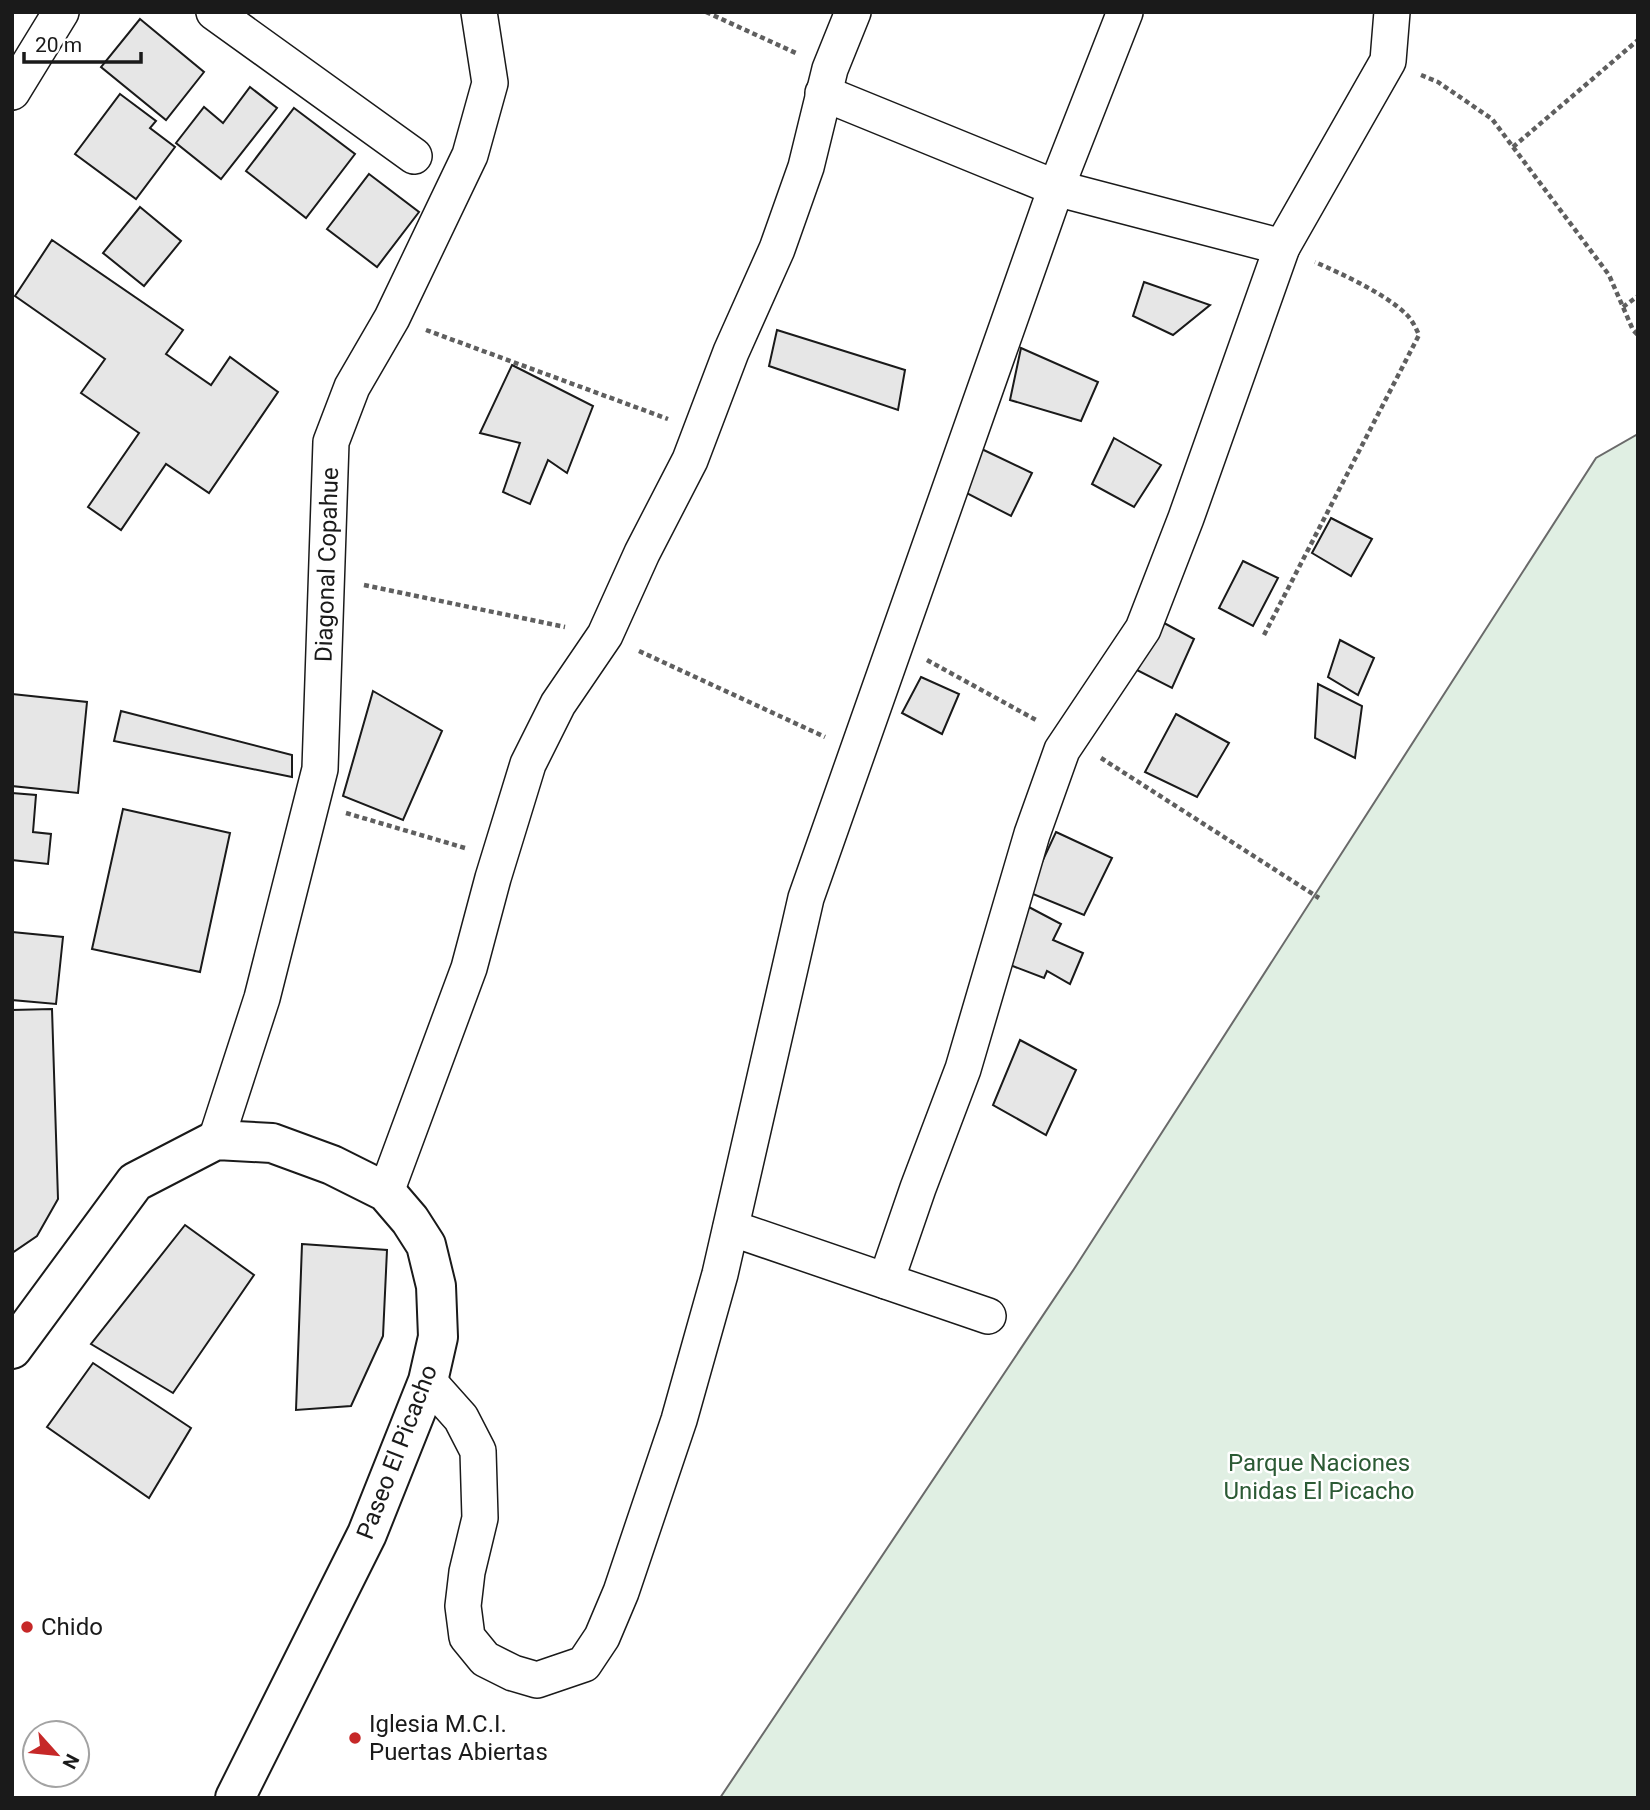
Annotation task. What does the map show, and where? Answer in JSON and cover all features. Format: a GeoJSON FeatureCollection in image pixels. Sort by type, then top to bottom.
{"type":"FeatureCollection","features":[{"type":"Feature","properties":{"kind":"street"},"geometry":{"type":"LineString","coordinates":[[12,92],[61,12]]}},
{"type":"Feature","properties":{"kind":"street"},"geometry":{"type":"LineString","coordinates":[[214,12],[414,156]]}},
{"type":"Feature","properties":{"kind":"street","name":"Diagonal Copahue"},"geometry":{"type":"LineString","coordinates":[[216,1140],[262,998],[320,769],[331,442],[352,387],[392,318],[470,155],[490,83],[479,12]]}},
{"type":"Feature","properties":{"kind":"street"},"geometry":{"type":"LineString","coordinates":[[386,1192],[470,968],[499,858],[528,764],[558,704],[605,635],[642,553],[690,460],[789,214],[806,167],[827,81],[853,12]]}},
{"type":"Feature","properties":{"kind":"street"},"geometry":{"type":"LineString","coordinates":[[428,1381],[461,1418],[478,1451],[481,1518],[467,1572],[463,1606],[467,1637],[485,1659],[513,1673],[537,1680],[584,1664],[602,1637],[621,1591],[679,1420],[731,1228],[806,898],[1056,188],[1125,12]]}},
{"type":"Feature","properties":{"kind":"street"},"geometry":{"type":"LineString","coordinates":[[886,1282],[963,1069],[1031,834],[1062,750],[1143,629],[1282,247],[1388,61],[1392,12]]}},
{"type":"Feature","properties":{"kind":"street"},"geometry":{"type":"LineString","coordinates":[[827,81],[1056,188],[1282,247]]}},
{"type":"Feature","properties":{"kind":"street"},"geometry":{"type":"LineString","coordinates":[[12,1349],[135,1182],[216,1140]]}},
{"type":"Feature","properties":{"kind":"street","name":"Paseo El Picacho"},"geometry":{"type":"LineString","coordinates":[[216,1140],[272,1143],[332,1165],[386,1192],[410,1220],[426,1245],[436,1286],[438,1337],[428,1381],[367,1534],[235,1798]]}},
{"type":"Feature","properties":{"kind":"street"},"geometry":{"type":"LineString","coordinates":[[731,1228],[988,1316]]}},
{"type":"Feature","properties":{"kind":"path"},"geometry":{"type":"LineString","coordinates":[[706,12],[827,81]]}},
{"type":"Feature","properties":{"kind":"path"},"geometry":{"type":"LineString","coordinates":[[1513,147],[1638,40]]}},
{"type":"Feature","properties":{"kind":"path"},"geometry":{"type":"LineString","coordinates":[[1388,61],[1438,82],[1492,119],[1609,275],[1633,330],[1638,335]]}},
{"type":"Feature","properties":{"kind":"path"},"geometry":{"type":"LineString","coordinates":[[1264,635],[1419,335],[1409,317],[1392,304],[1340,273],[1282,247]]}},
{"type":"Feature","properties":{"kind":"path"},"geometry":{"type":"LineString","coordinates":[[1623,307],[1638,296]]}},
{"type":"Feature","properties":{"kind":"path"},"geometry":{"type":"LineString","coordinates":[[392,318],[701,431]]}},
{"type":"Feature","properties":{"kind":"path"},"geometry":{"type":"LineString","coordinates":[[896,643],[1070,738],[1319,898]]}},
{"type":"Feature","properties":{"kind":"path"},"geometry":{"type":"LineString","coordinates":[[312,803],[499,858]]}},
{"type":"Feature","properties":{"kind":"green space","name":"Parque Naciones Unidas El Picacho"},"geometry":{"type":"Polygon","coordinates":[[[1638,434],[1638,1798],[720,1798],[1074,1269],[1596,458],[1638,434]]]}},
{"type":"Feature","properties":{"kind":"building"},"geometry":{"type":"Polygon","coordinates":[[[140,19],[204,72],[166,120],[101,67],[140,19]]]}},
{"type":"Feature","properties":{"kind":"building"},"geometry":{"type":"Polygon","coordinates":[[[250,87],[277,108],[221,179],[176,143],[204,107],[223,123],[250,87]]]}},
{"type":"Feature","properties":{"kind":"building"},"geometry":{"type":"Polygon","coordinates":[[[120,94],[156,121],[150,128],[175,147],[136,199],[75,154],[120,94]]]}},
{"type":"Feature","properties":{"kind":"building"},"geometry":{"type":"Polygon","coordinates":[[[294,108],[355,154],[306,218],[246,171],[294,108]]]}},
{"type":"Feature","properties":{"kind":"building"},"geometry":{"type":"Polygon","coordinates":[[[369,174],[419,212],[377,267],[327,229],[369,174]]]}},
{"type":"Feature","properties":{"kind":"building"},"geometry":{"type":"Polygon","coordinates":[[[140,207],[181,241],[144,286],[103,253],[140,207]]]}},
{"type":"Feature","properties":{"kind":"building"},"geometry":{"type":"Polygon","coordinates":[[[52,240],[183,330],[166,354],[211,385],[230,357],[278,392],[209,493],[166,464],[121,530],[88,507],[139,433],[81,393],[105,359],[15,296],[52,240]]]}},
{"type":"Feature","properties":{"kind":"building"},"geometry":{"type":"Polygon","coordinates":[[[1144,282],[1210,305],[1173,335],[1133,316],[1144,282]]]}},
{"type":"Feature","properties":{"kind":"building"},"geometry":{"type":"Polygon","coordinates":[[[777,330],[905,370],[898,410],[769,366],[777,330]]]}},
{"type":"Feature","properties":{"kind":"building"},"geometry":{"type":"Polygon","coordinates":[[[1021,348],[1098,382],[1081,421],[1010,400],[1021,348]]]}},
{"type":"Feature","properties":{"kind":"building"},"geometry":{"type":"Polygon","coordinates":[[[512,365],[593,406],[567,473],[548,460],[530,504],[503,492],[520,443],[480,433],[512,365]]]}},
{"type":"Feature","properties":{"kind":"building"},"geometry":{"type":"Polygon","coordinates":[[[1114,438],[1161,465],[1134,507],[1092,484],[1114,438]]]}},
{"type":"Feature","properties":{"kind":"building"},"geometry":{"type":"Polygon","coordinates":[[[967,442],[1032,473],[1011,516],[953,486],[967,442]]]}},
{"type":"Feature","properties":{"kind":"building"},"geometry":{"type":"Polygon","coordinates":[[[1331,518],[1372,539],[1351,576],[1312,553],[1331,518]]]}},
{"type":"Feature","properties":{"kind":"building"},"geometry":{"type":"Polygon","coordinates":[[[1243,561],[1278,578],[1253,626],[1219,608],[1243,561]]]}},
{"type":"Feature","properties":{"kind":"building"},"geometry":{"type":"Polygon","coordinates":[[[1151,616],[1194,639],[1172,688],[1129,666],[1151,616]]]}},
{"type":"Feature","properties":{"kind":"building"},"geometry":{"type":"Polygon","coordinates":[[[1340,640],[1374,658],[1358,695],[1328,677],[1340,640]]]}},
{"type":"Feature","properties":{"kind":"building"},"geometry":{"type":"Polygon","coordinates":[[[921,677],[959,694],[942,734],[902,713],[921,677]]]}},
{"type":"Feature","properties":{"kind":"building"},"geometry":{"type":"Polygon","coordinates":[[[1318,684],[1362,706],[1355,758],[1315,738],[1318,684]]]}},
{"type":"Feature","properties":{"kind":"building"},"geometry":{"type":"Polygon","coordinates":[[[373,691],[442,731],[403,820],[343,796],[373,691]]]}},
{"type":"Feature","properties":{"kind":"building"},"geometry":{"type":"Polygon","coordinates":[[[12,694],[87,702],[78,793],[12,786],[12,694]]]}},
{"type":"Feature","properties":{"kind":"building"},"geometry":{"type":"Polygon","coordinates":[[[121,711],[292,755],[292,777],[114,741],[121,711]]]}},
{"type":"Feature","properties":{"kind":"building"},"geometry":{"type":"Polygon","coordinates":[[[1176,714],[1229,743],[1197,797],[1145,772],[1176,714]]]}},
{"type":"Feature","properties":{"kind":"building"},"geometry":{"type":"Polygon","coordinates":[[[12,793],[36,795],[33,832],[51,834],[48,864],[12,860],[12,793]]]}},
{"type":"Feature","properties":{"kind":"building"},"geometry":{"type":"Polygon","coordinates":[[[123,809],[230,833],[200,972],[92,949],[123,809]]]}},
{"type":"Feature","properties":{"kind":"building"},"geometry":{"type":"Polygon","coordinates":[[[1056,832],[1112,858],[1084,915],[1028,892],[1056,832]]]}},
{"type":"Feature","properties":{"kind":"building"},"geometry":{"type":"Polygon","coordinates":[[[1025,905],[1061,924],[1053,940],[1083,953],[1070,984],[1047,971],[1044,978],[1010,965],[1025,905]]]}},
{"type":"Feature","properties":{"kind":"building"},"geometry":{"type":"Polygon","coordinates":[[[12,932],[63,937],[56,1004],[12,1000],[12,932]]]}},
{"type":"Feature","properties":{"kind":"building"},"geometry":{"type":"Polygon","coordinates":[[[52,1009],[58,1199],[37,1236],[12,1253],[12,1010],[52,1009]]]}},
{"type":"Feature","properties":{"kind":"building"},"geometry":{"type":"Polygon","coordinates":[[[1020,1040],[1076,1070],[1046,1135],[993,1105],[1020,1040]]]}},
{"type":"Feature","properties":{"kind":"building"},"geometry":{"type":"Polygon","coordinates":[[[185,1225],[254,1275],[173,1393],[91,1344],[185,1225]]]}},
{"type":"Feature","properties":{"kind":"building"},"geometry":{"type":"Polygon","coordinates":[[[302,1244],[387,1250],[383,1336],[351,1406],[296,1410],[302,1244]]]}},
{"type":"Feature","properties":{"kind":"building"},"geometry":{"type":"Polygon","coordinates":[[[93,1363],[191,1428],[149,1498],[47,1427],[93,1363]]]}},
{"type":"Feature","properties":{"kind":"place","name":"Chido"},"geometry":{"type":"Point","coordinates":[27,1627]}},
{"type":"Feature","properties":{"kind":"place","name":"Iglesia M.C.I. Puertas Abiertas"},"geometry":{"type":"Point","coordinates":[355,1738]}}]}
